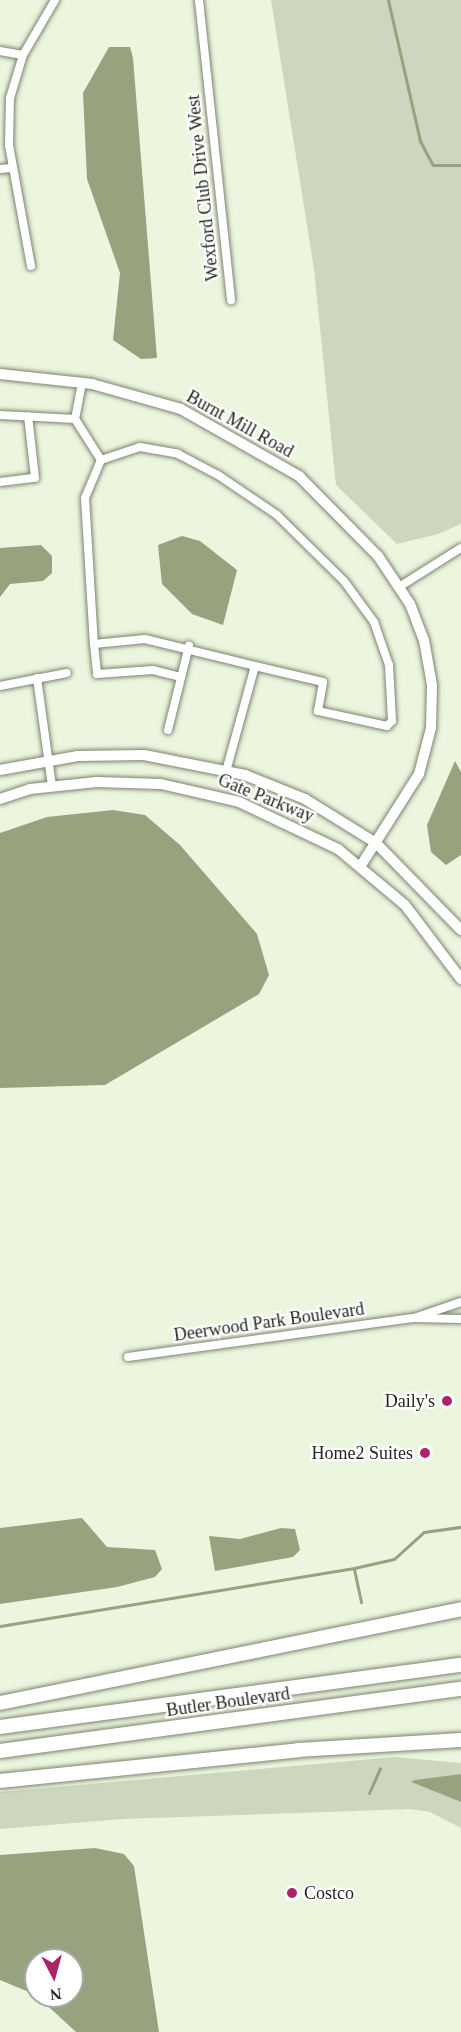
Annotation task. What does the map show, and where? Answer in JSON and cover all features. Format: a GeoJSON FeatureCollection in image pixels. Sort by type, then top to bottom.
{"type":"FeatureCollection","features":[{"type":"Feature","properties":{"kind":"highway"},"geometry":{"type":"LineString","coordinates":[[0,1703],[461,1611]]}},
{"type":"Feature","properties":{"kind":"highway","name":"Butler Boulevard"},"geometry":{"type":"LineString","coordinates":[[0,1726],[461,1665]]}},
{"type":"Feature","properties":{"kind":"highway","name":"Butler Boulevard"},"geometry":{"type":"LineString","coordinates":[[0,1751],[461,1689]]}},
{"type":"Feature","properties":{"kind":"highway"},"geometry":{"type":"LineString","coordinates":[[0,1781],[298,1750],[461,1740]]}},
{"type":"Feature","properties":{"kind":"main road","name":"Burnt Mill Road"},"geometry":{"type":"LineString","coordinates":[[0,374],[82,382],[181,409],[269,457],[347,521],[399,587],[424,640],[432,685],[431,728],[418,774],[360,867]]}},
{"type":"Feature","properties":{"kind":"main road","name":"Gate Parkway"},"geometry":{"type":"LineString","coordinates":[[0,770],[49,760],[144,755],[226,771],[305,799],[376,843],[461,930]]}},
{"type":"Feature","properties":{"kind":"main road","name":"Gate Parkway"},"geometry":{"type":"LineString","coordinates":[[0,799],[52,786],[129,782],[208,792],[278,818],[338,849],[405,905],[461,979]]}},
{"type":"Feature","properties":{"kind":"street"},"geometry":{"type":"LineString","coordinates":[[30,266],[12,168],[10,98],[23,56],[55,0]]}},
{"type":"Feature","properties":{"kind":"street","name":"Wexford Club Drive West"},"geometry":{"type":"LineString","coordinates":[[199,0],[231,300]]}},
{"type":"Feature","properties":{"kind":"street"},"geometry":{"type":"LineString","coordinates":[[0,51],[23,56]]}},
{"type":"Feature","properties":{"kind":"street"},"geometry":{"type":"LineString","coordinates":[[0,170],[12,168]]}},
{"type":"Feature","properties":{"kind":"street"},"geometry":{"type":"LineString","coordinates":[[82,382],[75,420],[101,460]]}},
{"type":"Feature","properties":{"kind":"street"},"geometry":{"type":"LineString","coordinates":[[0,415],[75,420]]}},
{"type":"Feature","properties":{"kind":"street"},"geometry":{"type":"LineString","coordinates":[[0,482],[35,478],[28,416]]}},
{"type":"Feature","properties":{"kind":"street"},"geometry":{"type":"LineString","coordinates":[[94,644],[145,639],[189,646],[255,666],[322,682],[318,711],[387,726],[392,721],[389,665],[374,621],[344,581],[277,515],[178,454],[140,447],[101,460],[85,498],[94,644],[97,674],[153,670],[181,677]]}},
{"type":"Feature","properties":{"kind":"street"},"geometry":{"type":"LineString","coordinates":[[399,587],[461,548]]}},
{"type":"Feature","properties":{"kind":"street"},"geometry":{"type":"LineString","coordinates":[[168,730],[189,646]]}},
{"type":"Feature","properties":{"kind":"street"},"geometry":{"type":"LineString","coordinates":[[226,771],[255,666]]}},
{"type":"Feature","properties":{"kind":"street"},"geometry":{"type":"LineString","coordinates":[[0,686],[66,673]]}},
{"type":"Feature","properties":{"kind":"street"},"geometry":{"type":"LineString","coordinates":[[37,678],[52,786]]}},
{"type":"Feature","properties":{"kind":"street","name":"Deerwood Park Boulevard"},"geometry":{"type":"LineString","coordinates":[[414,1318],[461,1302]]}},
{"type":"Feature","properties":{"kind":"street","name":"Deerwood Park Boulevard"},"geometry":{"type":"LineString","coordinates":[[128,1357],[414,1318],[461,1319]]}},
{"type":"Feature","properties":{"kind":"shaded area"},"geometry":{"type":"Polygon","coordinates":[[[271,0],[461,0],[461,524],[438,534],[397,544],[336,485],[314,269],[271,0]]]}},
{"type":"Feature","properties":{"kind":"shaded area"},"geometry":{"type":"Polygon","coordinates":[[[109,47],[130,47],[133,58],[157,358],[141,359],[113,340],[120,273],[87,179],[83,93],[109,47]]]}},
{"type":"Feature","properties":{"kind":"shaded area"},"geometry":{"type":"Polygon","coordinates":[[[182,536],[200,541],[237,570],[223,625],[192,614],[162,584],[158,545],[182,536]]]}},
{"type":"Feature","properties":{"kind":"shaded area"},"geometry":{"type":"Polygon","coordinates":[[[41,545],[52,556],[52,573],[43,581],[10,584],[0,597],[0,548],[41,545]]]}},
{"type":"Feature","properties":{"kind":"shaded area"},"geometry":{"type":"Polygon","coordinates":[[[455,761],[461,772],[461,855],[446,865],[431,852],[427,825],[455,761]]]}},
{"type":"Feature","properties":{"kind":"shaded area"},"geometry":{"type":"Polygon","coordinates":[[[113,810],[145,815],[180,845],[257,934],[269,975],[259,994],[105,1085],[0,1088],[0,833],[47,817],[113,810]]]}},
{"type":"Feature","properties":{"kind":"shaded area"},"geometry":{"type":"Polygon","coordinates":[[[82,1518],[107,1547],[155,1550],[162,1569],[155,1577],[117,1587],[0,1604],[0,1528],[82,1518]]]}},
{"type":"Feature","properties":{"kind":"shaded area"},"geometry":{"type":"Polygon","coordinates":[[[281,1528],[295,1529],[300,1550],[293,1557],[215,1571],[209,1536],[240,1539],[281,1528]]]}},
{"type":"Feature","properties":{"kind":"shaded area"},"geometry":{"type":"Polygon","coordinates":[[[395,1757],[461,1763],[461,1774],[411,1782],[461,1802],[461,1828],[430,1812],[411,1809],[123,1819],[0,1829],[0,1792],[395,1757]]]}},
{"type":"Feature","properties":{"kind":"shaded area"},"geometry":{"type":"Polygon","coordinates":[[[461,1774],[461,1802],[411,1782],[415,1780],[461,1774]]]}},
{"type":"Feature","properties":{"kind":"shaded area"},"geometry":{"type":"Polygon","coordinates":[[[95,1848],[124,1854],[134,1866],[159,2032],[76,2032],[50,2008],[84,2008],[84,1948],[24,1948],[24,1990],[0,1980],[0,1855],[95,1848]]]}},
{"type":"Feature","properties":{"kind":"waterway"},"geometry":{"type":"LineString","coordinates":[[388,0],[420,141],[433,165],[461,165]]}},
{"type":"Feature","properties":{"kind":"waterway"},"geometry":{"type":"LineString","coordinates":[[0,1626],[354,1568],[394,1559],[424,1532],[461,1527]]}},
{"type":"Feature","properties":{"kind":"waterway"},"geometry":{"type":"LineString","coordinates":[[354,1569],[361,1602]]}},
{"type":"Feature","properties":{"kind":"waterway"},"geometry":{"type":"LineString","coordinates":[[369,1793],[380,1768]]}},
{"type":"Feature","properties":{"kind":"place","name":"Daily's"},"geometry":{"type":"Point","coordinates":[447,1401]}},
{"type":"Feature","properties":{"kind":"place","name":"Home2 Suites"},"geometry":{"type":"Point","coordinates":[425,1453]}},
{"type":"Feature","properties":{"kind":"place","name":"Costco"},"geometry":{"type":"Point","coordinates":[292,1893]}}]}
